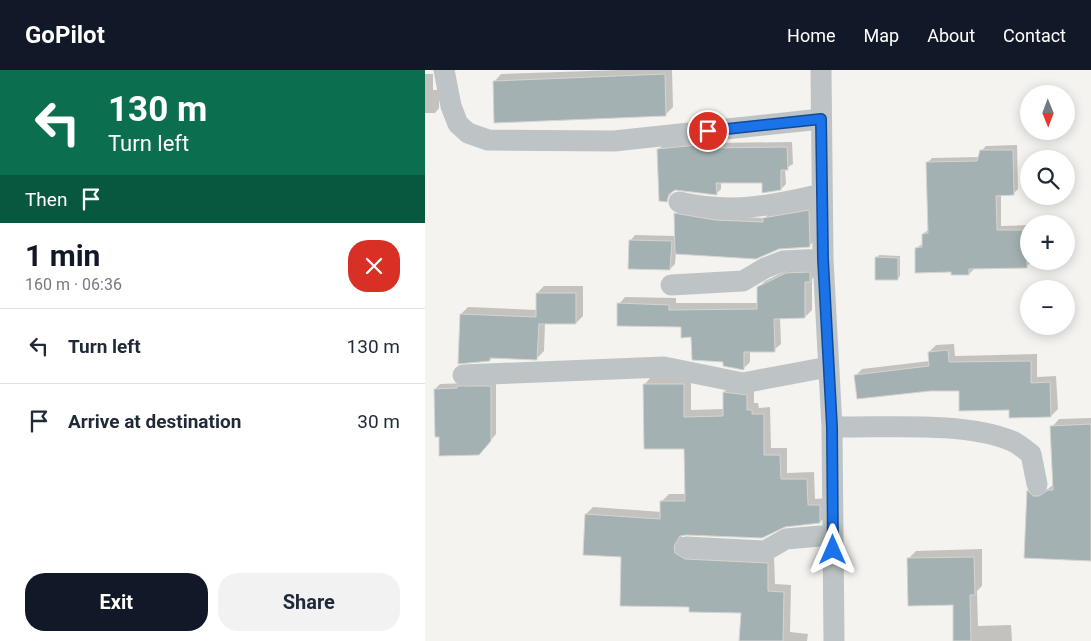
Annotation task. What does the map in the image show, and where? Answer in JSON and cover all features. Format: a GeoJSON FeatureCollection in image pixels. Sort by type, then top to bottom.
{"type":"FeatureCollection","features":[{"type":"Feature","properties":{"kind":"street"},"geometry":{"type":"LineString","coordinates":[[444,70],[451,106],[458,124],[468,133],[488,140],[614,141],[821,119]]}},
{"type":"Feature","properties":{"kind":"street"},"geometry":{"type":"LineString","coordinates":[[821,70],[823,259],[832,427],[834,641]]}},
{"type":"Feature","properties":{"kind":"street"},"geometry":{"type":"LineString","coordinates":[[679,202],[702,207],[752,209],[822,194]]}},
{"type":"Feature","properties":{"kind":"street"},"geometry":{"type":"LineString","coordinates":[[671,285],[743,281],[765,268],[783,261],[823,259]]}},
{"type":"Feature","properties":{"kind":"street"},"geometry":{"type":"LineString","coordinates":[[463,375],[664,367],[743,384],[828,368]]}},
{"type":"Feature","properties":{"kind":"street"},"geometry":{"type":"LineString","coordinates":[[832,427],[953,429],[983,433],[1013,442],[1031,454],[1037,484]]}},
{"type":"Feature","properties":{"kind":"street"},"geometry":{"type":"LineString","coordinates":[[686,547],[765,551],[786,540],[832,535]]}},
{"type":"Feature","properties":{"kind":"building"},"geometry":{"type":"Polygon","coordinates":[[[665,74],[666,116],[494,123],[493,81],[665,74]]]}},
{"type":"Feature","properties":{"kind":"building"},"geometry":{"type":"Polygon","coordinates":[[[707,144],[707,148],[787,147],[788,170],[781,170],[781,190],[762,193],[762,183],[716,183],[717,195],[675,190],[669,194],[667,202],[659,201],[657,149],[707,144]]]}},
{"type":"Feature","properties":{"kind":"building"},"geometry":{"type":"Polygon","coordinates":[[[980,150],[1013,150],[1014,195],[996,196],[997,230],[1020,230],[1020,268],[969,269],[969,275],[951,275],[951,272],[915,273],[915,248],[922,247],[922,234],[928,233],[926,162],[977,161],[980,150]]]}},
{"type":"Feature","properties":{"kind":"building"},"geometry":{"type":"Polygon","coordinates":[[[809,210],[810,247],[779,249],[756,259],[675,254],[674,213],[715,220],[763,222],[763,218],[809,210]]]}},
{"type":"Feature","properties":{"kind":"building"},"geometry":{"type":"Polygon","coordinates":[[[629,240],[672,241],[670,270],[628,269],[629,240]]]}},
{"type":"Feature","properties":{"kind":"building"},"geometry":{"type":"Polygon","coordinates":[[[875,257],[898,258],[898,280],[875,280],[875,257]]]}},
{"type":"Feature","properties":{"kind":"building"},"geometry":{"type":"Polygon","coordinates":[[[810,272],[810,282],[805,282],[805,318],[774,319],[775,352],[744,352],[744,370],[723,366],[723,362],[692,360],[691,337],[681,338],[681,327],[617,326],[617,303],[669,305],[669,310],[757,309],[757,287],[786,273],[810,272]]]}},
{"type":"Feature","properties":{"kind":"building"},"geometry":{"type":"Polygon","coordinates":[[[536,293],[576,293],[576,324],[539,324],[537,360],[490,358],[490,361],[458,364],[460,314],[536,317],[536,293]]]}},
{"type":"Feature","properties":{"kind":"building"},"geometry":{"type":"Polygon","coordinates":[[[948,350],[949,362],[1031,361],[1031,383],[1050,382],[1051,417],[1009,418],[1009,410],[959,411],[959,391],[930,391],[857,399],[854,375],[929,366],[928,352],[948,350]]]}},
{"type":"Feature","properties":{"kind":"building"},"geometry":{"type":"Polygon","coordinates":[[[643,384],[684,384],[684,417],[723,416],[723,392],[747,395],[747,410],[752,410],[752,414],[764,414],[764,455],[780,455],[781,479],[807,479],[808,505],[820,505],[820,523],[785,527],[762,538],[686,535],[680,536],[674,546],[675,553],[685,559],[768,563],[768,591],[784,592],[783,641],[739,641],[741,613],[689,612],[689,607],[620,606],[621,557],[583,555],[585,514],[660,519],[660,501],[685,501],[684,449],[644,449],[643,384]]]}},
{"type":"Feature","properties":{"kind":"building"},"geometry":{"type":"Polygon","coordinates":[[[457,386],[491,386],[491,441],[479,455],[439,456],[439,437],[435,437],[434,389],[457,388],[457,386]]]}},
{"type":"Feature","properties":{"kind":"building"},"geometry":{"type":"Polygon","coordinates":[[[1091,424],[1091,561],[1024,558],[1027,490],[1033,496],[1039,496],[1048,490],[1053,490],[1050,426],[1091,424]]]}},
{"type":"Feature","properties":{"kind":"building"},"geometry":{"type":"Polygon","coordinates":[[[974,557],[975,595],[970,595],[971,641],[953,641],[953,605],[908,606],[907,558],[974,557]]]}},
{"type":"Feature","properties":{"kind":"route"},"geometry":{"type":"LineString","coordinates":[[708,131],[821,119],[823,259],[832,427],[833,550]]}}]}
